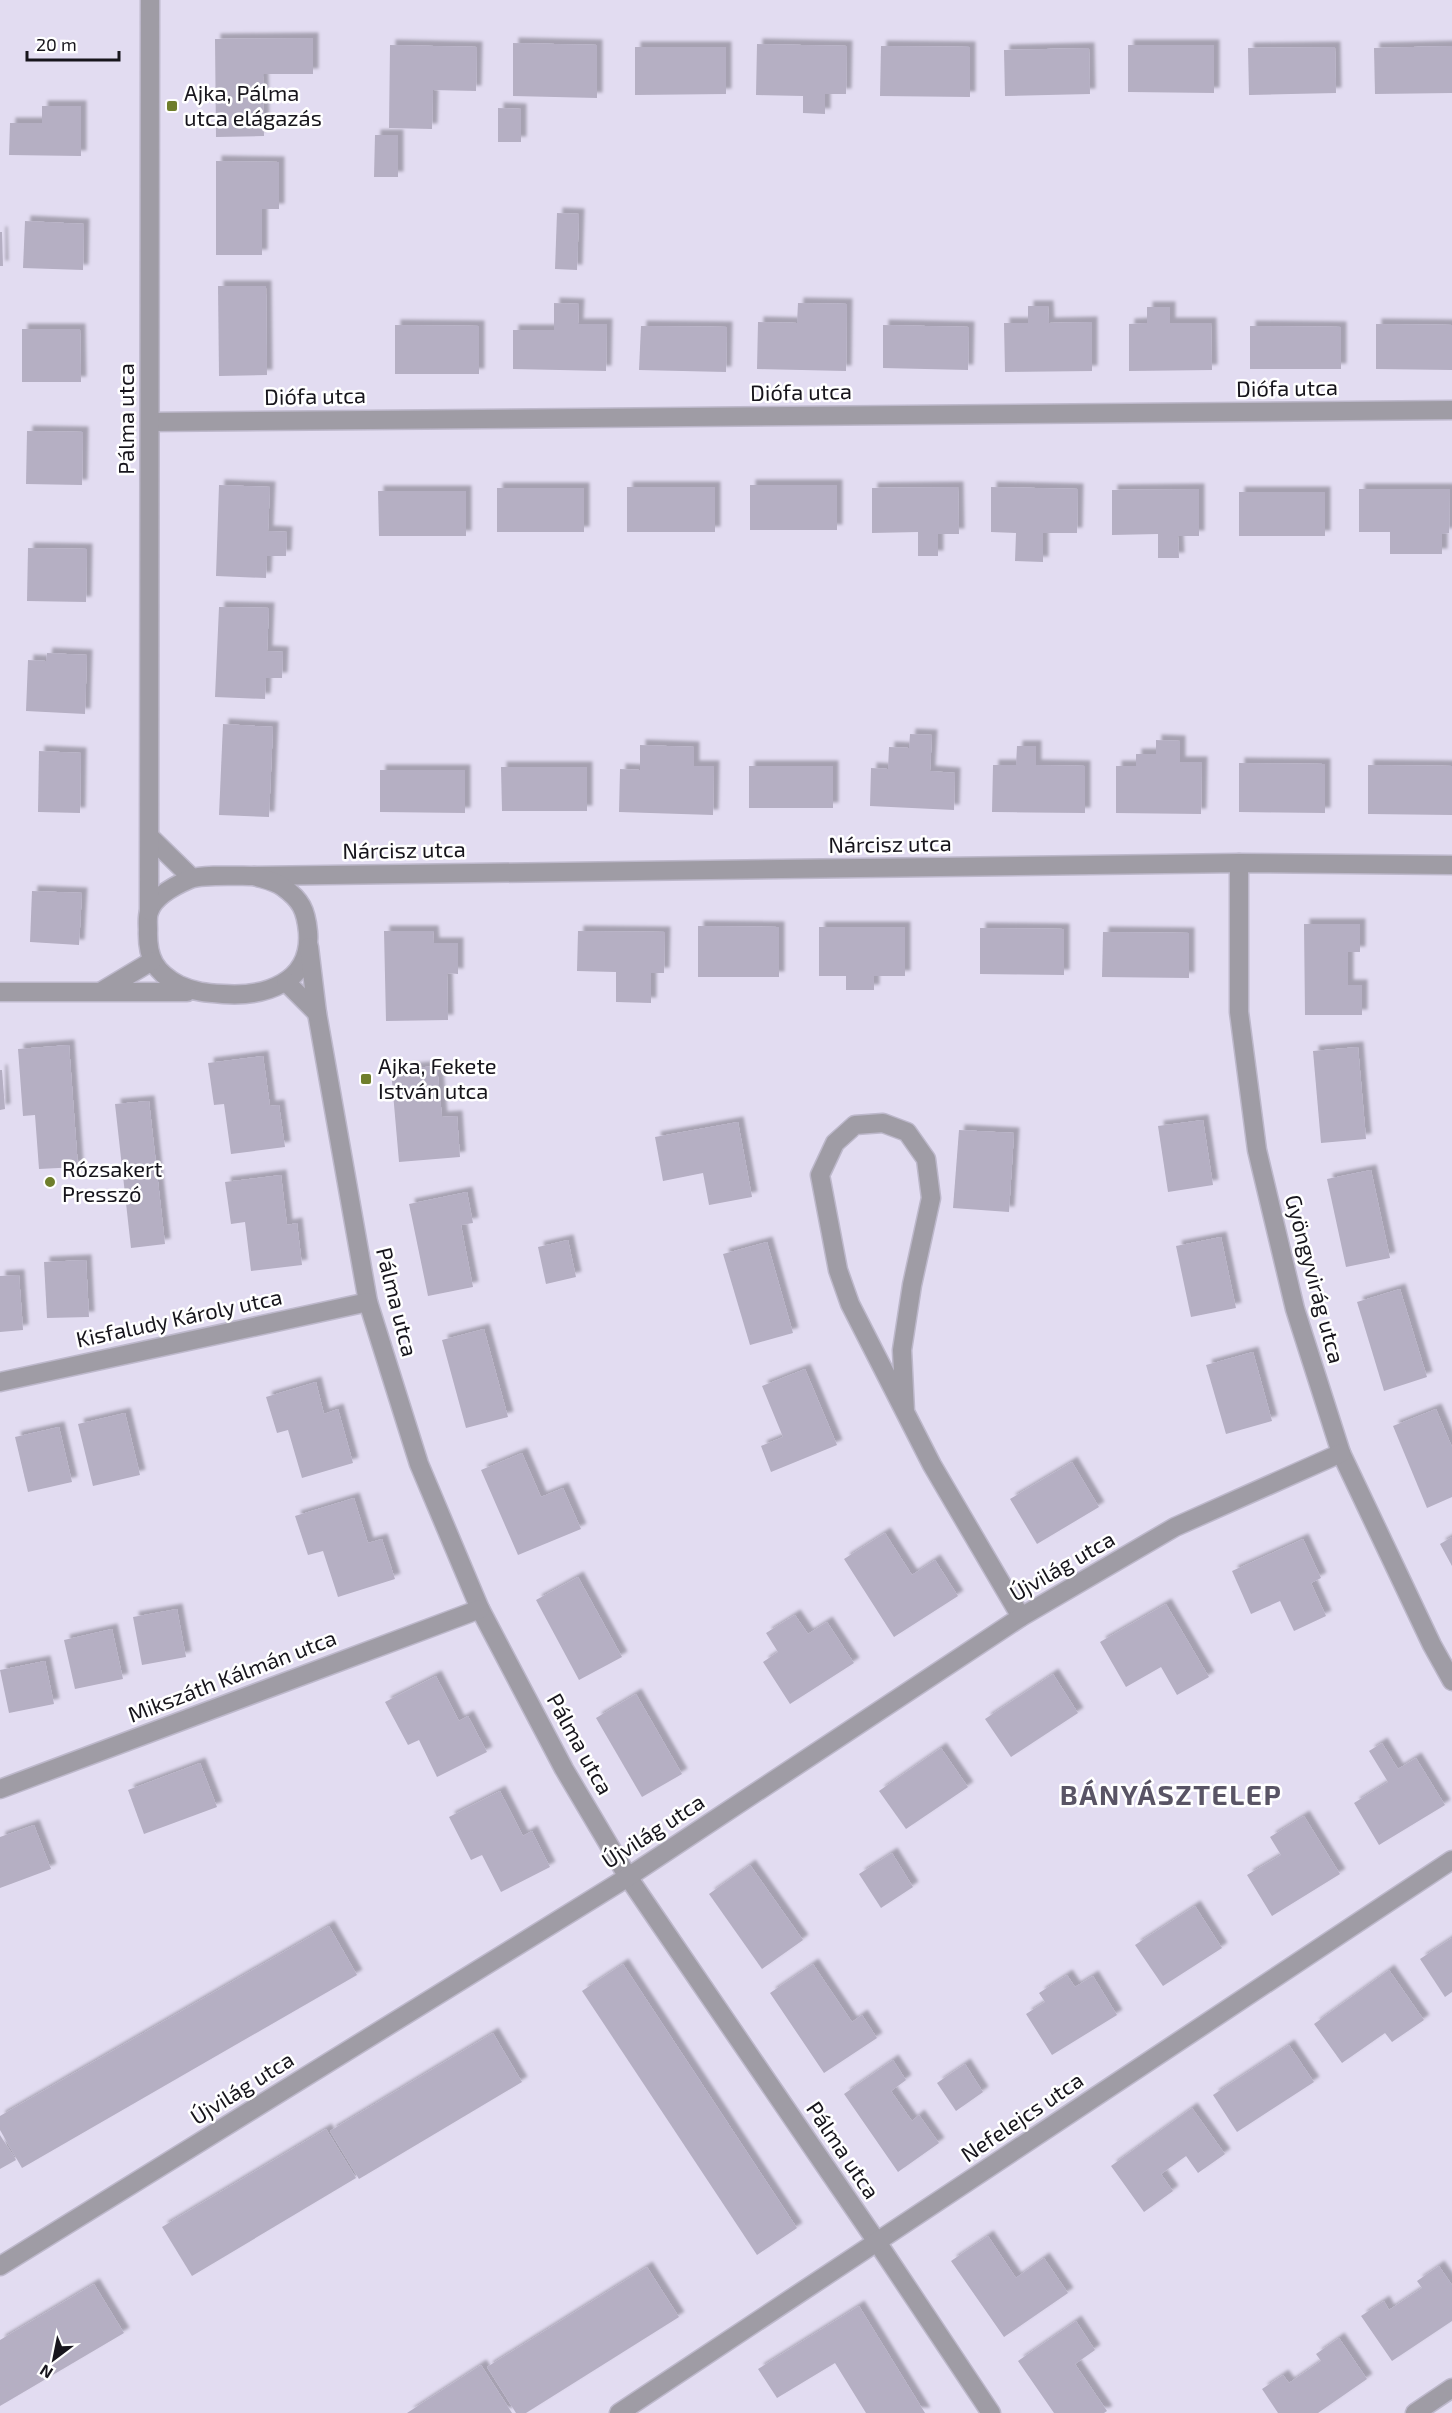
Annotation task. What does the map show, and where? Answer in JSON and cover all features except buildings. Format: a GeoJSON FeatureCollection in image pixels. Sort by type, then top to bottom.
{"type":"FeatureCollection","features":[{"type":"Feature","properties":{"kind":"street","name":"Pálma utca"},"geometry":{"type":"LineString","coordinates":[[150,0],[148,942],[152,961]]}},
{"type":"Feature","properties":{"kind":"street","name":"Diófa utca"},"geometry":{"type":"LineString","coordinates":[[150,422],[1452,410]]}},
{"type":"Feature","properties":{"kind":"street"},"geometry":{"type":"LineString","coordinates":[[150,837],[192,878]]}},
{"type":"Feature","properties":{"kind":"street","name":"Nárcisz utca"},"geometry":{"type":"LineString","coordinates":[[254,876],[1239,863],[1452,864]]}},
{"type":"Feature","properties":{"kind":"street","name":"Gyöngyvirág utca"},"geometry":{"type":"LineString","coordinates":[[1239,863],[1239,1012],[1257,1150],[1295,1309],[1341,1453],[1432,1645],[1452,1681]]}},
{"type":"Feature","properties":{"kind":"street","name":"Nárcisz utca"},"geometry":{"type":"LineString","coordinates":[[298,900],[329,875]]}},
{"type":"Feature","properties":{"kind":"street"},"geometry":{"type":"LineString","coordinates":[[149,911],[164,892],[192,878],[254,876],[281,885],[298,900]]}},
{"type":"Feature","properties":{"kind":"street","name":"Pálma utca"},"geometry":{"type":"LineString","coordinates":[[298,900],[307,915],[317,1013],[368,1302],[419,1464],[480,1609],[564,1769],[628,1877],[991,2413]]}},
{"type":"Feature","properties":{"kind":"street"},"geometry":{"type":"LineString","coordinates":[[0,992],[192,992],[243,995],[266,991],[286,982],[300,968],[309,947]]}},
{"type":"Feature","properties":{"kind":"street"},"geometry":{"type":"LineString","coordinates":[[100,992],[152,961],[164,977],[192,992]]}},
{"type":"Feature","properties":{"kind":"street"},"geometry":{"type":"LineString","coordinates":[[286,982],[317,1013]]}},
{"type":"Feature","properties":{"kind":"street"},"geometry":{"type":"LineString","coordinates":[[905,1412],[902,1350],[912,1285],[931,1198],[926,1159],[907,1132],[883,1123],[855,1125],[835,1143],[820,1174],[838,1269],[850,1304],[905,1412],[932,1465],[1022,1617]]}},
{"type":"Feature","properties":{"kind":"street","name":"Kisfaludy Károly utca"},"geometry":{"type":"LineString","coordinates":[[0,1382],[368,1302]]}},
{"type":"Feature","properties":{"kind":"street","name":"Újvilág utca"},"geometry":{"type":"LineString","coordinates":[[0,2266],[628,1877],[1022,1617],[1175,1527],[1341,1453]]}},
{"type":"Feature","properties":{"kind":"street","name":"Mikszáth Kálmán utca"},"geometry":{"type":"LineString","coordinates":[[0,1789],[480,1609]]}},
{"type":"Feature","properties":{"kind":"street","name":"Nefelejcs utca"},"geometry":{"type":"LineString","coordinates":[[619,2413],[1452,1860]]}},
{"type":"Feature","properties":{"kind":"street"},"geometry":{"type":"LineString","coordinates":[[1415,2413],[1452,2388]]}},
{"type":"Feature","properties":{"kind":"place","name":"Ajka, Pálma utca elágazás"},"geometry":{"type":"Point","coordinates":[172,106]}},
{"type":"Feature","properties":{"kind":"place","name":"Ajka, Fekete István utca"},"geometry":{"type":"Point","coordinates":[366,1079]}},
{"type":"Feature","properties":{"kind":"place","name":"Rózsakert Presszó"},"geometry":{"type":"Point","coordinates":[50,1182]}},
{"type":"Feature","properties":{"kind":"district","name":"BÁNYÁSZTELEP"},"geometry":{"type":"Point","coordinates":[1171,1795]}}]}
